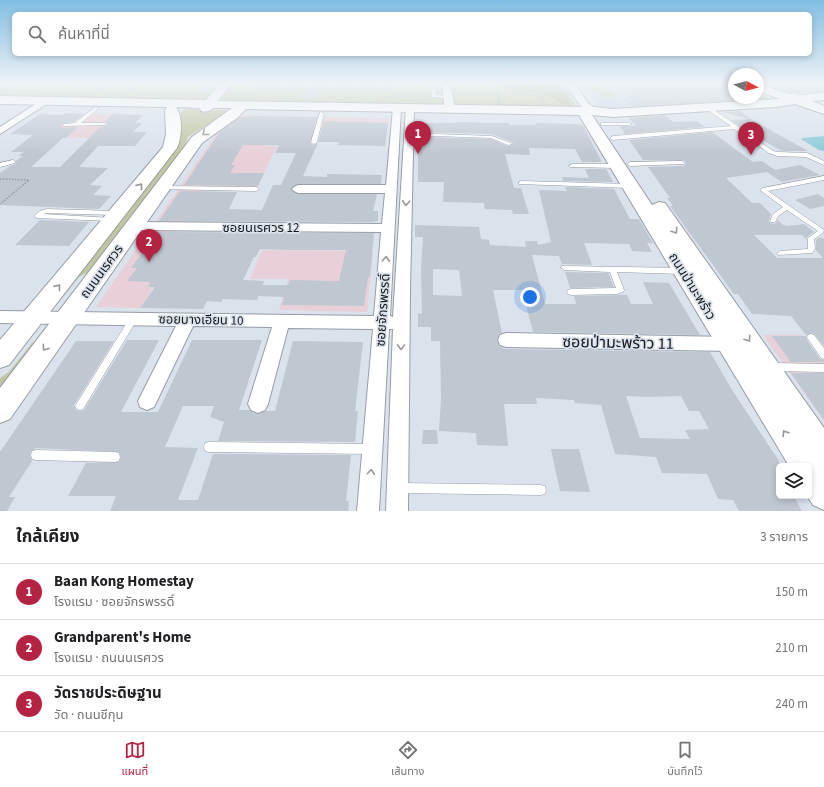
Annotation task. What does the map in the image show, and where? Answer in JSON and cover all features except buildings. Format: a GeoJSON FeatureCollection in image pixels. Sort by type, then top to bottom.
{"type":"FeatureCollection","features":[{"type":"Feature","properties":{"kind":"main road"},"geometry":{"type":"LineString","coordinates":[[97,108],[109,108]]}},
{"type":"Feature","properties":{"kind":"main road","name":"ถนนนเรศวร"},"geometry":{"type":"LineString","coordinates":[[0,358],[170,148],[173,142],[174,134],[174,108]]}},
{"type":"Feature","properties":{"kind":"main road"},"geometry":{"type":"LineString","coordinates":[[221,108],[597,117],[708,108]]}},
{"type":"Feature","properties":{"kind":"main road"},"geometry":{"type":"LineString","coordinates":[[240,108],[322,113],[403,112],[424,108]]}},
{"type":"Feature","properties":{"kind":"main road","name":"ถนนนเรศวร"},"geometry":{"type":"LineString","coordinates":[[0,410],[203,134],[240,108]]}},
{"type":"Feature","properties":{"kind":"main road"},"geometry":{"type":"LineString","coordinates":[[500,108],[597,117]]}},
{"type":"Feature","properties":{"kind":"main road","name":"ถนนป่ามะพร้าว"},"geometry":{"type":"LineString","coordinates":[[597,117],[626,172],[684,272],[804,463]]}},
{"type":"Feature","properties":{"kind":"main road","name":"ถนนป่ามะพร้าว"},"geometry":{"type":"LineString","coordinates":[[597,117],[626,172],[766,366],[824,453]]}},
{"type":"Feature","properties":{"kind":"main road"},"geometry":{"type":"LineString","coordinates":[[812,476],[824,494]]}},
{"type":"Feature","properties":{"kind":"street"},"geometry":{"type":"LineString","coordinates":[[0,131],[34,108]]}},
{"type":"Feature","properties":{"kind":"street","name":"ถนนป่ามะพร้าว"},"geometry":{"type":"LineString","coordinates":[[590,108],[597,117]]}},
{"type":"Feature","properties":{"kind":"street","name":"ซอยจักรพรรดิ์"},"geometry":{"type":"LineString","coordinates":[[368,511],[391,189],[400,172],[408,134],[403,112]]}},
{"type":"Feature","properties":{"kind":"street","name":"ซอยจักรพรรดิ์"},"geometry":{"type":"LineString","coordinates":[[397,511],[401,323],[400,172],[403,112]]}},
{"type":"Feature","properties":{"kind":"street"},"geometry":{"type":"LineString","coordinates":[[298,189],[391,189]]}},
{"type":"Feature","properties":{"kind":"street","name":"ซอยนเรศวร 12"},"geometry":{"type":"LineString","coordinates":[[134,226],[388,228]]}},
{"type":"Feature","properties":{"kind":"street","name":"ซอยบางเอียน 10"},"geometry":{"type":"LineString","coordinates":[[0,317],[282,320],[401,323]]}},
{"type":"Feature","properties":{"kind":"street"},"geometry":{"type":"LineString","coordinates":[[147,401],[188,319]]}},
{"type":"Feature","properties":{"kind":"street"},"geometry":{"type":"LineString","coordinates":[[258,404],[282,320]]}},
{"type":"Feature","properties":{"kind":"street","name":"ซอยป่ามะพร้าว 11"},"geometry":{"type":"LineString","coordinates":[[506,340],[730,344]]}},
{"type":"Feature","properties":{"kind":"lane"},"geometry":{"type":"LineString","coordinates":[[77,124],[97,108]]}},
{"type":"Feature","properties":{"kind":"lane"},"geometry":{"type":"LineString","coordinates":[[708,108],[774,153],[807,155],[824,163]]}},
{"type":"Feature","properties":{"kind":"lane"},"geometry":{"type":"LineString","coordinates":[[314,142],[322,113]]}},
{"type":"Feature","properties":{"kind":"lane"},"geometry":{"type":"LineString","coordinates":[[597,117],[630,124]]}},
{"type":"Feature","properties":{"kind":"lane"},"geometry":{"type":"LineString","coordinates":[[597,117],[735,127]]}},
{"type":"Feature","properties":{"kind":"lane"},"geometry":{"type":"LineString","coordinates":[[64,124],[104,124]]}},
{"type":"Feature","properties":{"kind":"lane"},"geometry":{"type":"LineString","coordinates":[[408,134],[492,138],[510,144]]}},
{"type":"Feature","properties":{"kind":"lane"},"geometry":{"type":"LineString","coordinates":[[0,166],[13,162]]}},
{"type":"Feature","properties":{"kind":"lane"},"geometry":{"type":"LineString","coordinates":[[521,183],[626,172],[682,163]]}},
{"type":"Feature","properties":{"kind":"lane"},"geometry":{"type":"LineString","coordinates":[[572,166],[626,172]]}},
{"type":"Feature","properties":{"kind":"lane"},"geometry":{"type":"LineString","coordinates":[[780,253],[810,251],[812,249],[811,238],[821,232],[821,230],[763,190],[824,178]]}},
{"type":"Feature","properties":{"kind":"lane"},"geometry":{"type":"LineString","coordinates":[[162,188],[256,189]]}},
{"type":"Feature","properties":{"kind":"lane"},"geometry":{"type":"LineString","coordinates":[[773,221],[775,215],[787,207]]}},
{"type":"Feature","properties":{"kind":"lane"},"geometry":{"type":"LineString","coordinates":[[47,211],[115,216],[37,216],[42,212],[47,211]]}},
{"type":"Feature","properties":{"kind":"lane"},"geometry":{"type":"LineString","coordinates":[[564,268],[684,272]]}},
{"type":"Feature","properties":{"kind":"lane"},"geometry":{"type":"LineString","coordinates":[[571,292],[620,290],[614,270]]}},
{"type":"Feature","properties":{"kind":"lane"},"geometry":{"type":"LineString","coordinates":[[80,406],[134,318]]}},
{"type":"Feature","properties":{"kind":"lane"},"geometry":{"type":"LineString","coordinates":[[811,338],[824,355]]}},
{"type":"Feature","properties":{"kind":"lane"},"geometry":{"type":"LineString","coordinates":[[766,366],[824,368]]}},
{"type":"Feature","properties":{"kind":"lane"},"geometry":{"type":"LineString","coordinates":[[209,447],[373,449]]}},
{"type":"Feature","properties":{"kind":"lane"},"geometry":{"type":"LineString","coordinates":[[36,455],[115,457]]}},
{"type":"Feature","properties":{"kind":"lane"},"geometry":{"type":"LineString","coordinates":[[397,488],[541,490]]}},
{"type":"Feature","properties":{"kind":"path"},"geometry":{"type":"LineString","coordinates":[[0,179],[29,180],[0,204]]}},
{"type":"Feature","properties":{"kind":"shaded area"},"geometry":{"type":"Polygon","coordinates":[[[63,113],[125,115],[99,138],[45,137],[62,124],[50,123],[63,113]]]}},
{"type":"Feature","properties":{"kind":"shaded area"},"geometry":{"type":"Polygon","coordinates":[[[244,115],[283,116],[279,122],[267,122],[255,145],[277,146],[256,190],[204,189],[149,275],[161,276],[140,308],[96,307],[216,135],[244,115]]]}},
{"type":"Feature","properties":{"kind":"shaded area"},"geometry":{"type":"Polygon","coordinates":[[[324,117],[389,119],[387,131],[320,129],[324,117]]]}},
{"type":"Feature","properties":{"kind":"shaded area"},"geometry":{"type":"Polygon","coordinates":[[[262,250],[373,251],[367,312],[279,310],[288,279],[250,279],[262,250]]]}},
{"type":"Feature","properties":{"kind":"shaded area"},"geometry":{"type":"Polygon","coordinates":[[[763,335],[802,335],[824,364],[824,421],[763,335]]]}},
{"type":"Feature","properties":{"kind":"green space"},"geometry":{"type":"Polygon","coordinates":[[[186,109],[225,110],[227,112],[188,137],[185,146],[90,271],[79,277],[60,299],[178,147],[181,140],[181,112],[186,109]]]}},
{"type":"Feature","properties":{"kind":"green space"},"geometry":{"type":"Polygon","coordinates":[[[415,112],[543,114],[546,115],[417,113],[415,112]]]}},
{"type":"Feature","properties":{"kind":"green space"},"geometry":{"type":"Polygon","coordinates":[[[35,342],[0,389],[0,378],[9,372],[32,343],[35,342]]]}},
{"type":"Feature","properties":{"kind":"water"},"geometry":{"type":"Polygon","coordinates":[[[824,136],[824,151],[819,150],[801,139],[803,138],[824,136]]]}},
{"type":"Feature","properties":{"kind":"place","name":"Baan Kong Homestay"},"geometry":{"type":"Point","coordinates":[418,154]}},
{"type":"Feature","properties":{"kind":"place","name":"วัดราชประดิษฐาน"},"geometry":{"type":"Point","coordinates":[751,155]}},
{"type":"Feature","properties":{"kind":"place","name":"Grandparent's Home"},"geometry":{"type":"Point","coordinates":[149,262]}}]}
